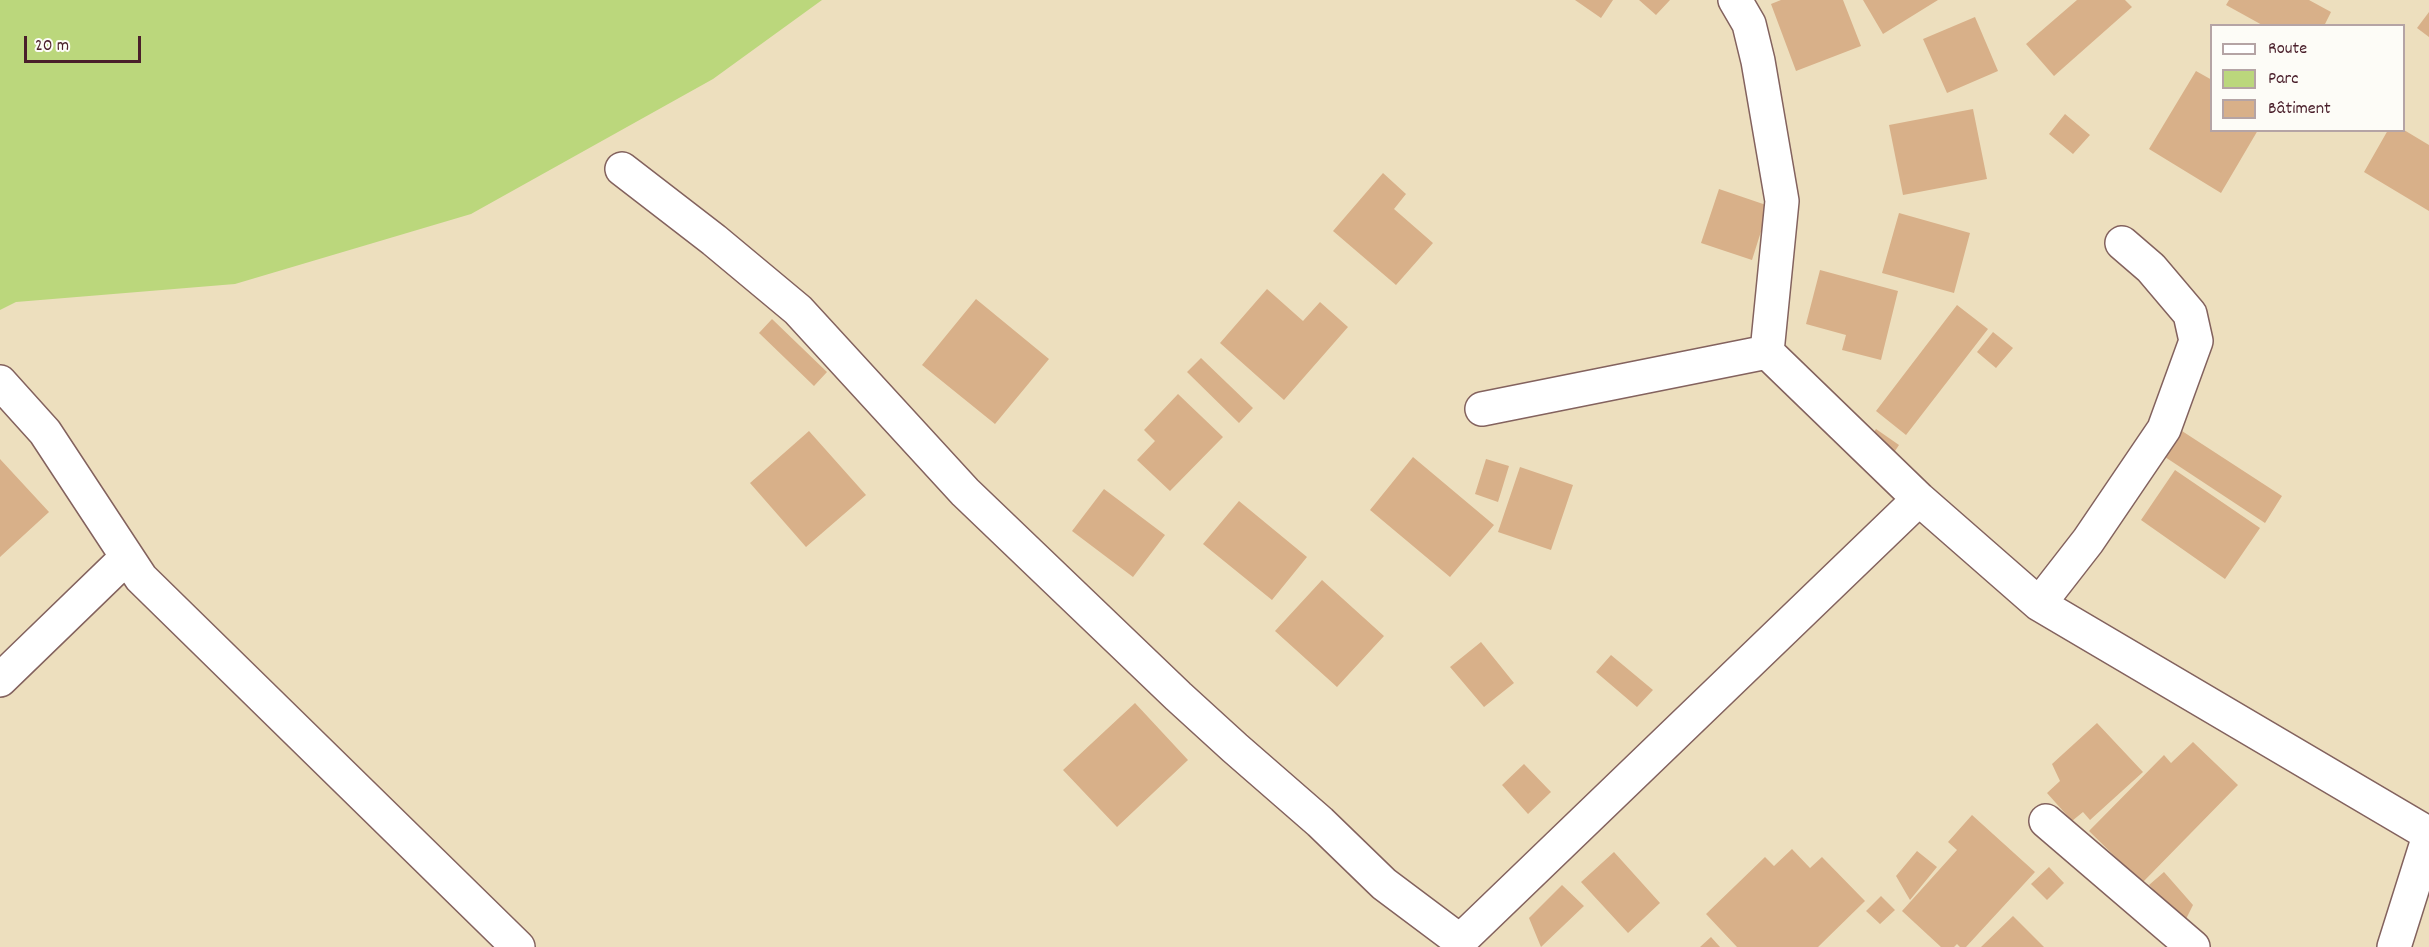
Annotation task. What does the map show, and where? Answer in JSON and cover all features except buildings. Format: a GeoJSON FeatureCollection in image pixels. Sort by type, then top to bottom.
{"type":"FeatureCollection","features":[{"type":"Feature","properties":{"kind":"street"},"geometry":{"type":"LineString","coordinates":[[1735,0],[1749,24],[1758,60],[1782,201],[1767,352]]}},
{"type":"Feature","properties":{"kind":"street"},"geometry":{"type":"LineString","coordinates":[[622,169],[714,240],[798,310],[965,492],[1178,696],[1320,822],[1384,884],[1460,945],[1919,499]]}},
{"type":"Feature","properties":{"kind":"street"},"geometry":{"type":"LineString","coordinates":[[2039,604],[2088,540],[2164,429],[2196,341],[2190,314],[2151,268],[2122,243]]}},
{"type":"Feature","properties":{"kind":"street"},"geometry":{"type":"LineString","coordinates":[[1482,409],[1767,352]]}},
{"type":"Feature","properties":{"kind":"street"},"geometry":{"type":"LineString","coordinates":[[1767,352],[1919,499],[2039,604],[2429,835],[2394,947]]}},
{"type":"Feature","properties":{"kind":"street"},"geometry":{"type":"LineString","coordinates":[[0,381],[45,432],[141,578],[518,947]]}},
{"type":"Feature","properties":{"kind":"street"},"geometry":{"type":"LineString","coordinates":[[0,680],[127,557]]}},
{"type":"Feature","properties":{"kind":"street"},"geometry":{"type":"LineString","coordinates":[[2046,821],[2193,947]]}},
{"type":"Feature","properties":{"kind":"green space"},"geometry":{"type":"Polygon","coordinates":[[[0,0],[822,0],[713,79],[471,214],[235,284],[16,302],[0,310],[0,0]]]}}]}
